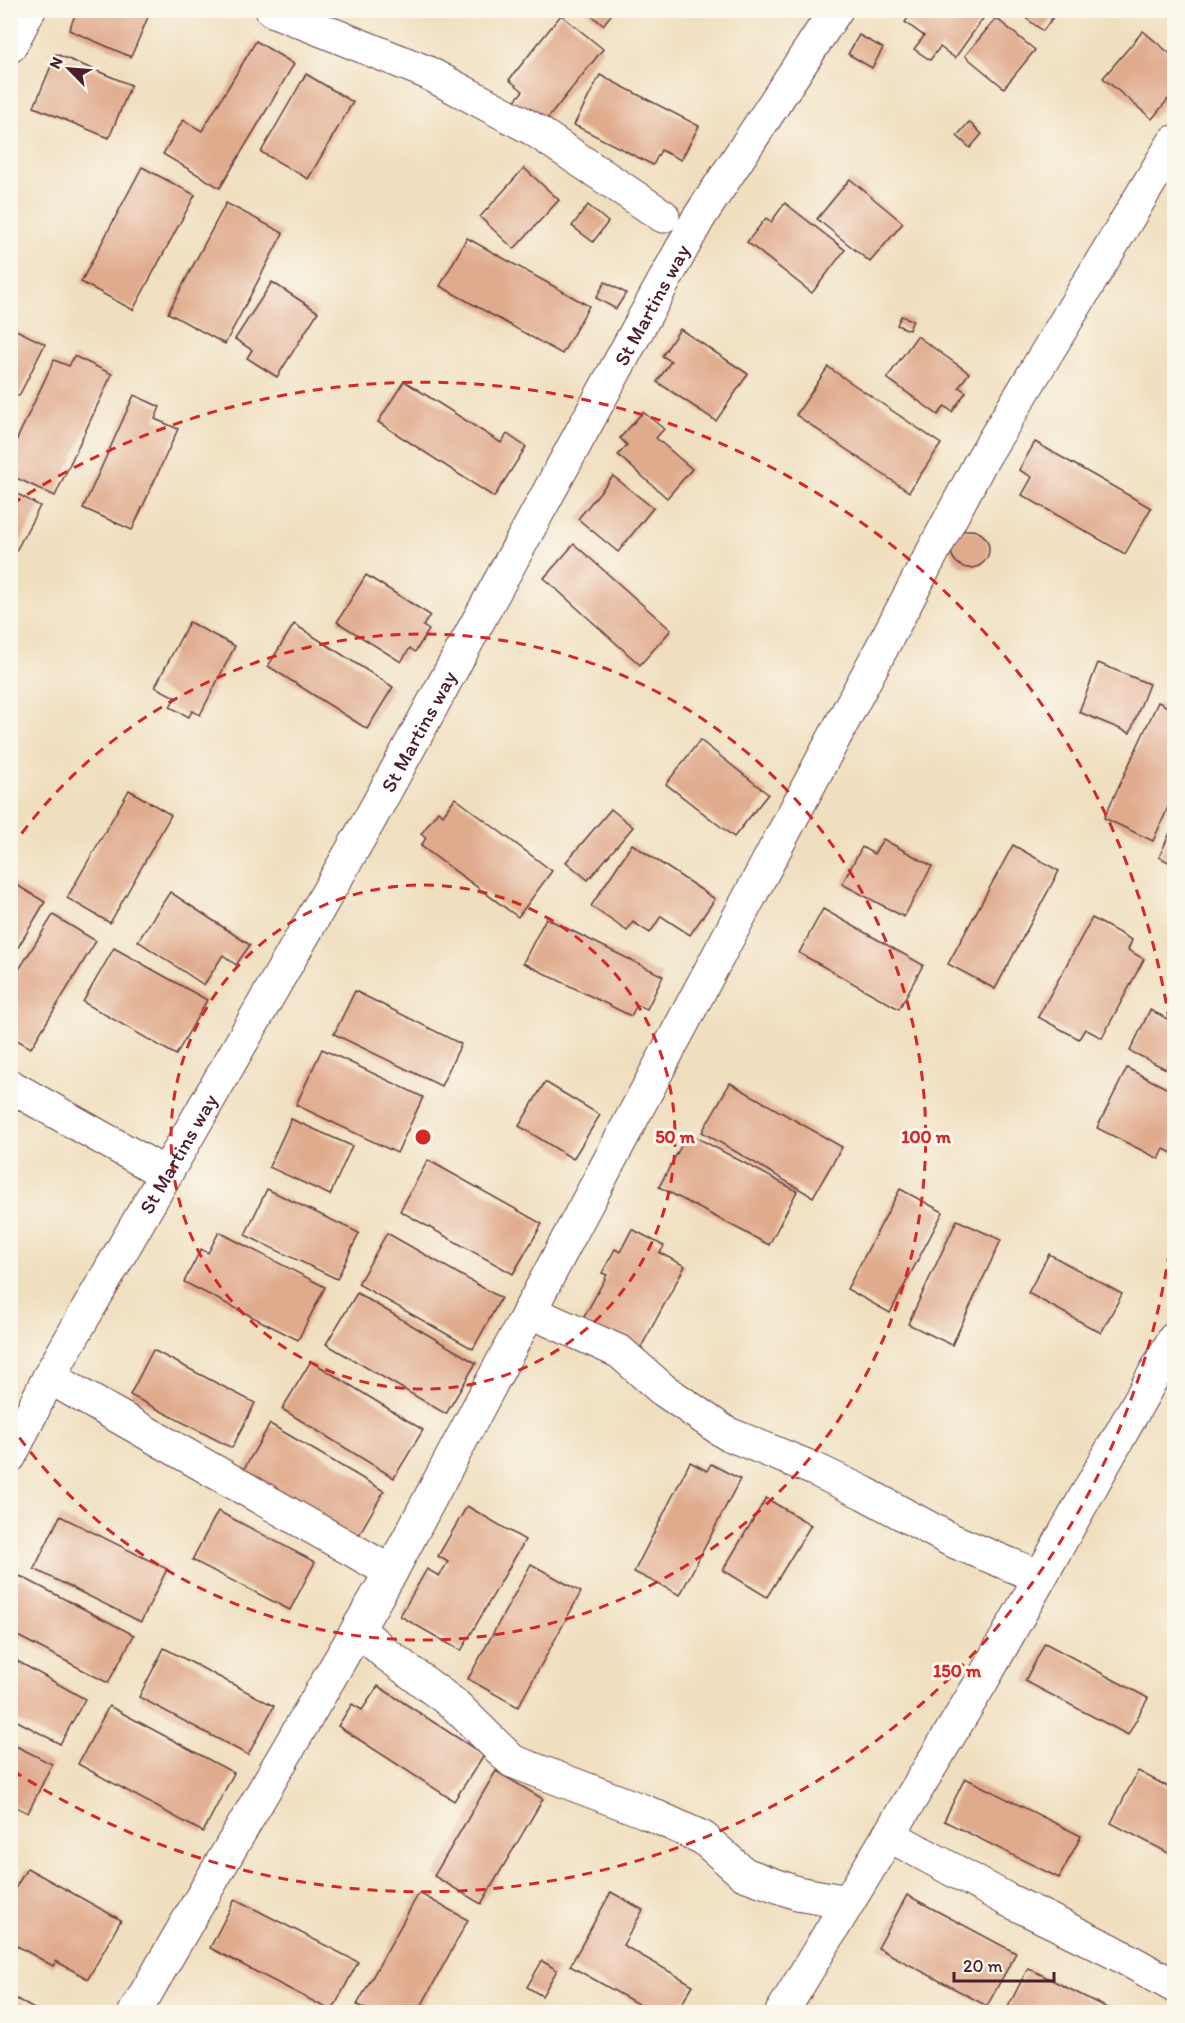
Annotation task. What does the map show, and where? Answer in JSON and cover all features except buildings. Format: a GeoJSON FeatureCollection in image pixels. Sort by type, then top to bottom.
{"type":"FeatureCollection","features":[{"type":"Feature","properties":{"kind":"street"},"geometry":{"type":"LineString","coordinates":[[10,46],[29,10]]}},
{"type":"Feature","properties":{"kind":"street"},"geometry":{"type":"LineString","coordinates":[[272,10],[426,72],[533,129],[663,216]]}},
{"type":"Feature","properties":{"kind":"street","name":"St Martins way"},"geometry":{"type":"LineString","coordinates":[[10,1456],[49,1377],[370,819],[698,219],[836,10]]}},
{"type":"Feature","properties":{"kind":"street"},"geometry":{"type":"LineString","coordinates":[[135,2013],[391,1572],[980,463],[1174,142]]}},
{"type":"Feature","properties":{"kind":"street"},"geometry":{"type":"LineString","coordinates":[[10,1086],[166,1174]]}},
{"type":"Feature","properties":{"kind":"street"},"geometry":{"type":"LineString","coordinates":[[529,1311],[620,1352],[662,1389],[726,1433],[864,1492],[951,1540],[1040,1577]]}},
{"type":"Feature","properties":{"kind":"street"},"geometry":{"type":"LineString","coordinates":[[782,2013],[982,1681],[1174,1339]]}},
{"type":"Feature","properties":{"kind":"street"},"geometry":{"type":"LineString","coordinates":[[49,1377],[391,1572]]}},
{"type":"Feature","properties":{"kind":"street"},"geometry":{"type":"LineString","coordinates":[[357,1629],[386,1654],[455,1705],[512,1761],[646,1812],[703,1838],[744,1874],[797,1893],[848,1902]]}},
{"type":"Feature","properties":{"kind":"street"},"geometry":{"type":"LineString","coordinates":[[889,1835],[1006,1899],[1112,1951],[1174,1986]]}}]}
